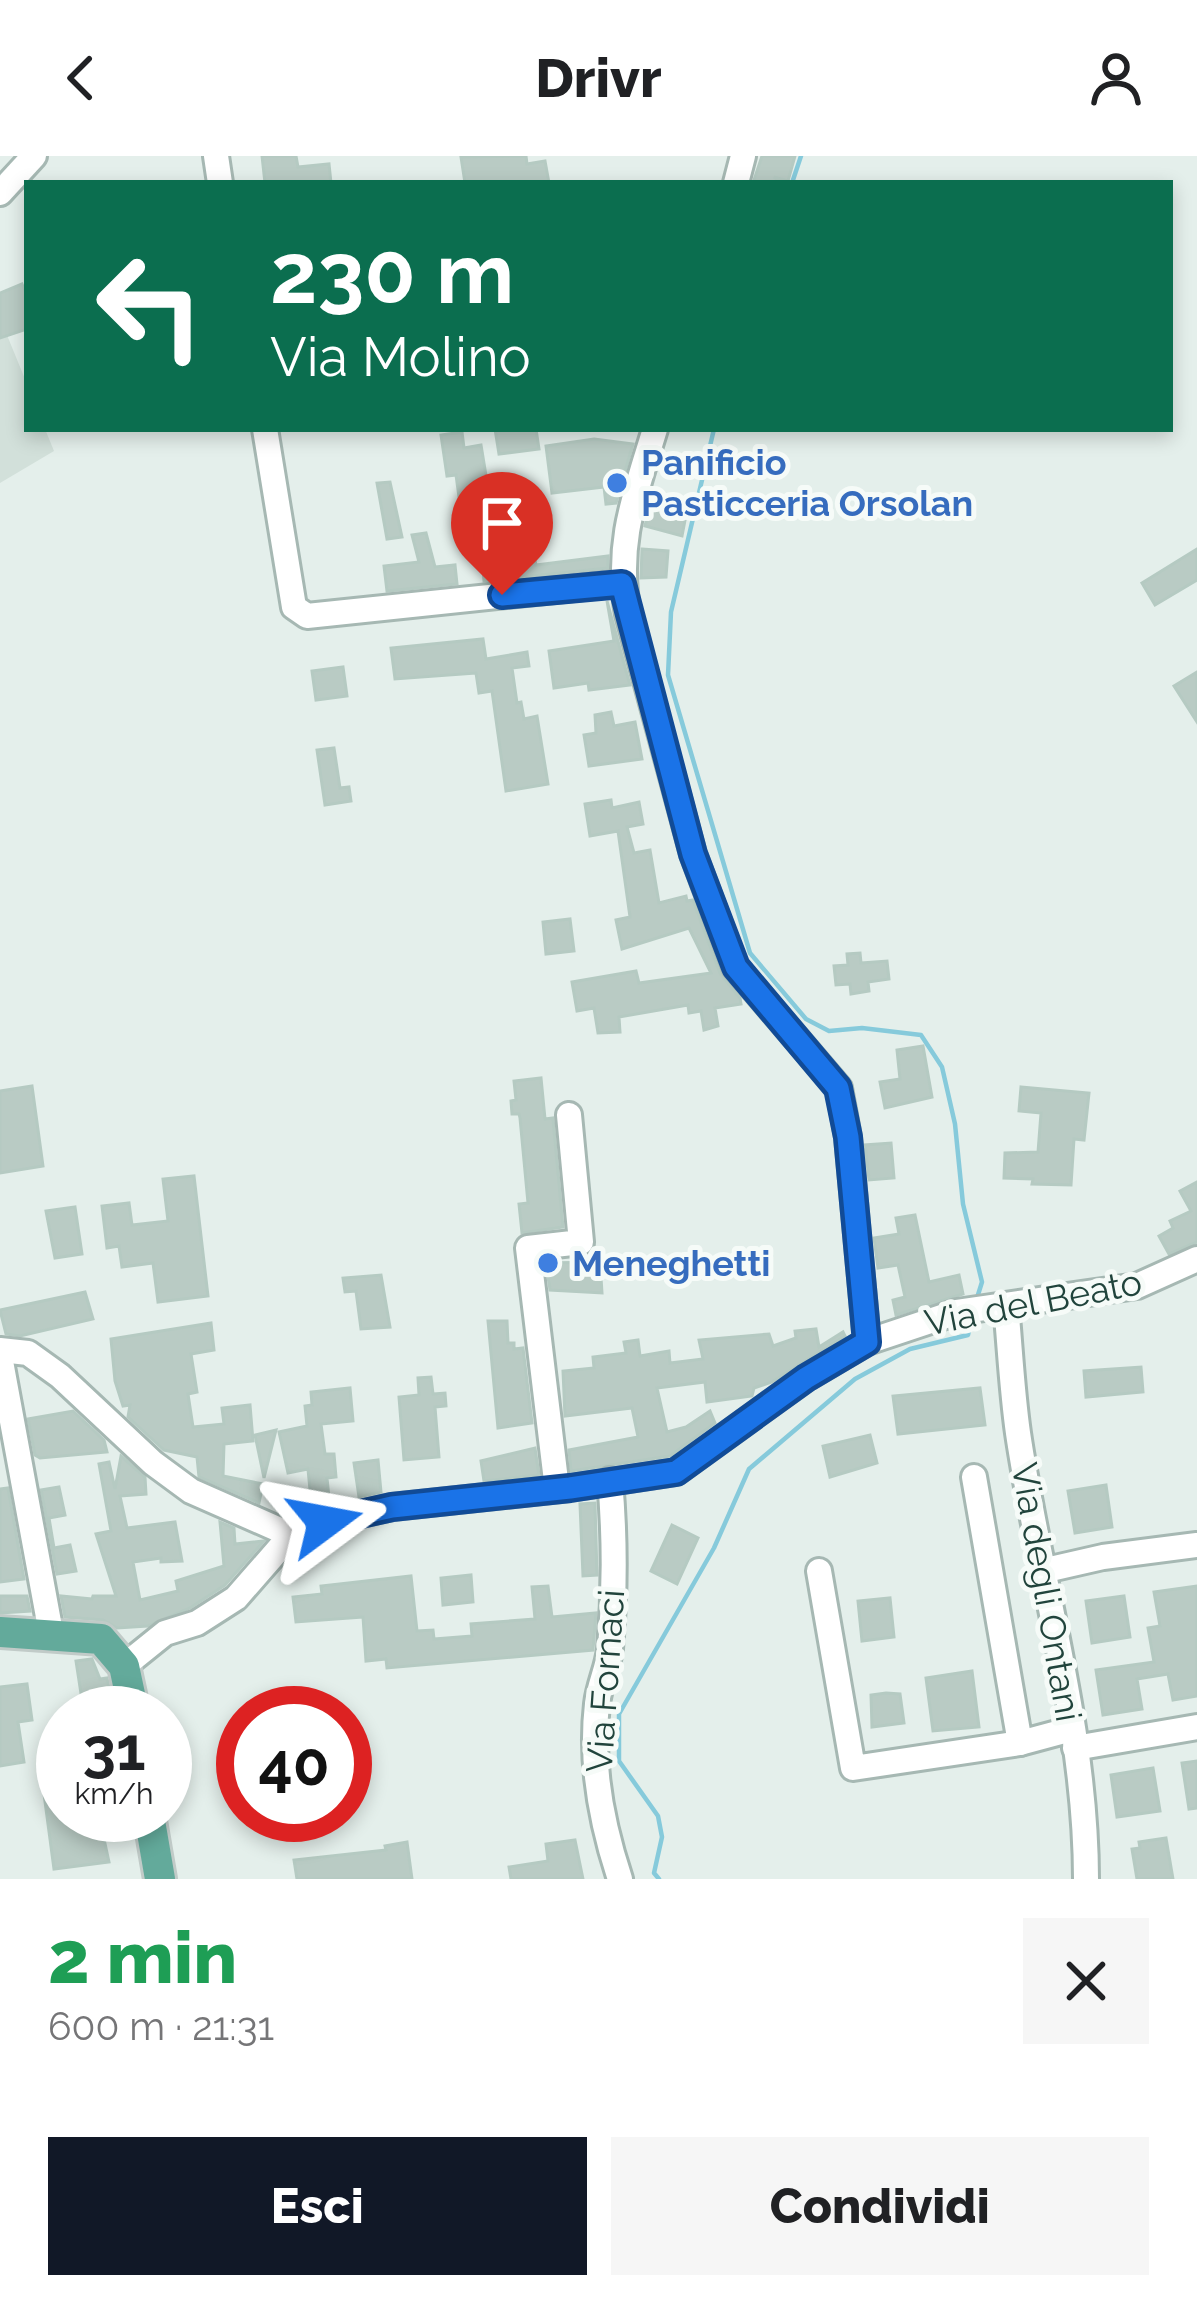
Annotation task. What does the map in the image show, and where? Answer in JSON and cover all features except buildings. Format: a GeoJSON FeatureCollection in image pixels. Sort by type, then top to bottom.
{"type":"FeatureCollection","features":[{"type":"Feature","properties":{"kind":"main road"},"geometry":{"type":"LineString","coordinates":[[0,1632],[101,1639],[124,1666],[128,1686]]}},
{"type":"Feature","properties":{"kind":"main road"},"geometry":{"type":"LineString","coordinates":[[154,1842],[160,1879]]}},
{"type":"Feature","properties":{"kind":"street"},"geometry":{"type":"LineString","coordinates":[[0,193],[34,156]]}},
{"type":"Feature","properties":{"kind":"street"},"geometry":{"type":"LineString","coordinates":[[265,432],[294,607],[307,616],[622,584]]}},
{"type":"Feature","properties":{"kind":"street"},"geometry":{"type":"LineString","coordinates":[[654,432],[623,533],[622,584],[693,854],[736,967],[838,1088],[848,1137],[867,1342]]}},
{"type":"Feature","properties":{"kind":"street"},"geometry":{"type":"LineString","coordinates":[[556,1489],[528,1248],[581,1242],[569,1115]]}},
{"type":"Feature","properties":{"kind":"street","name":"Via del Beato"},"geometry":{"type":"LineString","coordinates":[[291,1535],[392,1507],[676,1472],[806,1378],[867,1342],[957,1312],[1137,1286],[1197,1258]]}},
{"type":"Feature","properties":{"kind":"street","name":"Via degli Ontani"},"geometry":{"type":"LineString","coordinates":[[996,1306],[1074,1739],[1086,1832],[1086,1879]]}},
{"type":"Feature","properties":{"kind":"street"},"geometry":{"type":"LineString","coordinates":[[51,1633],[0,1353],[28,1353],[191,1491],[291,1535],[236,1598],[197,1623],[165,1633],[101,1639]]}},
{"type":"Feature","properties":{"kind":"street"},"geometry":{"type":"LineString","coordinates":[[974,1477],[1020,1743]]}},
{"type":"Feature","properties":{"kind":"street","name":"Via Fornaci"},"geometry":{"type":"LineString","coordinates":[[610,1480],[613,1599],[609,1656],[597,1700],[596,1766],[606,1837],[620,1879]]}},
{"type":"Feature","properties":{"kind":"street"},"geometry":{"type":"LineString","coordinates":[[1046,1570],[1102,1557],[1197,1546]]}},
{"type":"Feature","properties":{"kind":"street"},"geometry":{"type":"LineString","coordinates":[[819,1571],[853,1768],[1020,1743],[1197,1726]]}},
{"type":"Feature","properties":{"kind":"street"},"geometry":{"type":"LineString","coordinates":[[124,1666],[165,1633]]}},
{"type":"Feature","properties":{"kind":"shaded area"},"geometry":{"type":"Polygon","coordinates":[[[0,318],[24,377],[24,432],[46,432],[54,451],[0,483],[0,318]]]}},
{"type":"Feature","properties":{"kind":"waterway"},"geometry":{"type":"LineString","coordinates":[[793,180],[801,156]]}},
{"type":"Feature","properties":{"kind":"waterway"},"geometry":{"type":"LineString","coordinates":[[713,432],[671,612],[668,675],[750,953],[806,1019],[829,1031],[862,1028],[921,1035],[942,1067],[955,1124],[963,1204],[982,1282],[977,1298]]}},
{"type":"Feature","properties":{"kind":"waterway"},"geometry":{"type":"LineString","coordinates":[[659,1879],[654,1873],[662,1837],[658,1816],[619,1761],[619,1714],[714,1548],[749,1469],[855,1379],[910,1349],[968,1335],[971,1321]]}},
{"type":"Feature","properties":{"kind":"place","name":"Panificio Pasticceria Orsolan"},"geometry":{"type":"Point","coordinates":[617,483]}},
{"type":"Feature","properties":{"kind":"place","name":"Meneghetti"},"geometry":{"type":"Point","coordinates":[548,1263]}},
{"type":"Feature","properties":{"kind":"route"},"geometry":{"type":"LineString","coordinates":[[325,1522],[392,1507],[676,1472],[806,1378],[867,1342],[848,1137],[838,1088],[736,967],[693,854],[622,584],[502,595]]}}]}
